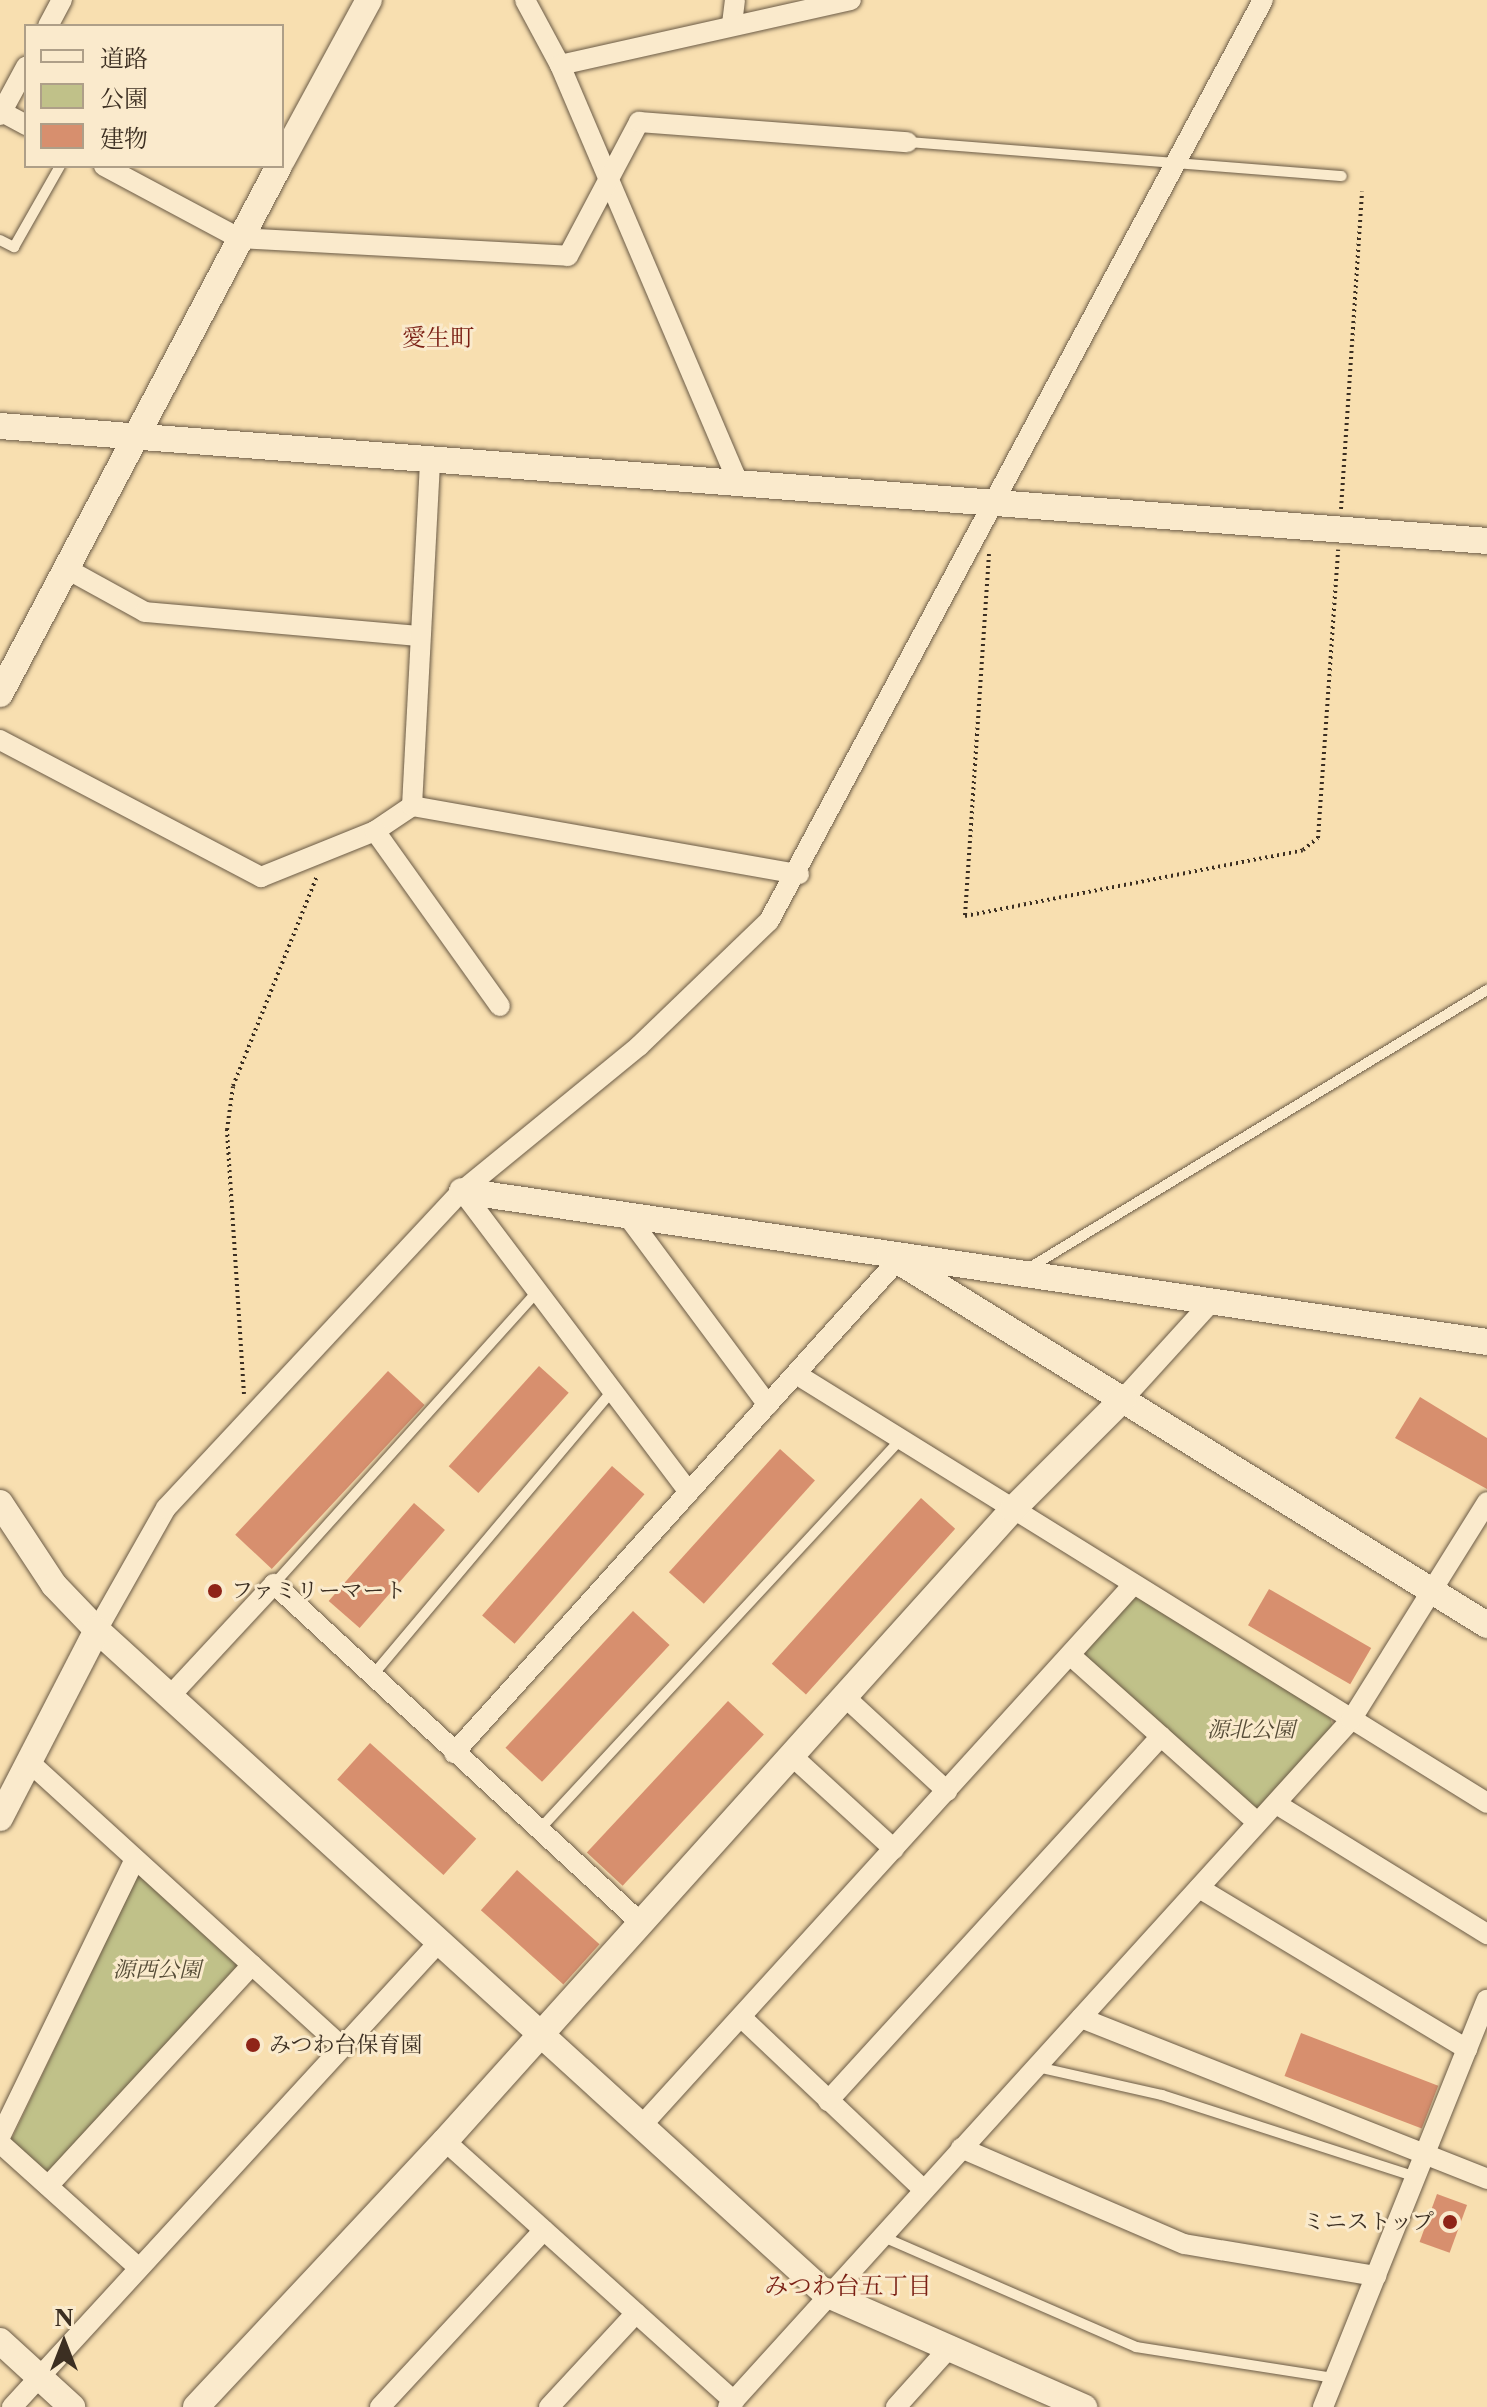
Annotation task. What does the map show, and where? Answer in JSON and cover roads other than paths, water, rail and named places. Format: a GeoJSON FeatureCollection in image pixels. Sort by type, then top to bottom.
{"type":"FeatureCollection","features":[{"type":"Feature","properties":{"kind":"street"},"geometry":{"type":"LineString","coordinates":[[49,24],[62,0]]}},
{"type":"Feature","properties":{"kind":"street"},"geometry":{"type":"LineString","coordinates":[[284,156],[369,0]]}},
{"type":"Feature","properties":{"kind":"street"},"geometry":{"type":"LineString","coordinates":[[732,24],[735,0]]}},
{"type":"Feature","properties":{"kind":"street"},"geometry":{"type":"LineString","coordinates":[[560,65],[732,24],[851,0]]}},
{"type":"Feature","properties":{"kind":"street"},"geometry":{"type":"LineString","coordinates":[[0,1818],[97,1630],[166,1508],[462,1191],[639,1046],[769,921],[799,874],[992,502],[1179,163],[1263,0]]}},
{"type":"Feature","properties":{"kind":"street"},"geometry":{"type":"LineString","coordinates":[[532,1],[739,484]]}},
{"type":"Feature","properties":{"kind":"street"},"geometry":{"type":"LineString","coordinates":[[24,70],[0,112],[24,124]]}},
{"type":"Feature","properties":{"kind":"street"},"geometry":{"type":"LineString","coordinates":[[108,168],[239,238],[568,256],[639,122],[907,142]]}},
{"type":"Feature","properties":{"kind":"street"},"geometry":{"type":"LineString","coordinates":[[0,694],[139,437],[239,238],[278,168]]}},
{"type":"Feature","properties":{"kind":"street"},"geometry":{"type":"LineString","coordinates":[[0,426],[1487,541]]}},
{"type":"Feature","properties":{"kind":"street"},"geometry":{"type":"LineString","coordinates":[[412,806],[430,457]]}},
{"type":"Feature","properties":{"kind":"street"},"geometry":{"type":"LineString","coordinates":[[67,569],[145,612],[420,636]]}},
{"type":"Feature","properties":{"kind":"street"},"geometry":{"type":"LineString","coordinates":[[0,740],[261,877],[375,831],[412,806],[799,874]]}},
{"type":"Feature","properties":{"kind":"street"},"geometry":{"type":"LineString","coordinates":[[375,831],[500,1006]]}},
{"type":"Feature","properties":{"kind":"street"},"geometry":{"type":"LineString","coordinates":[[462,1191],[889,1255],[1024,1271],[1487,1342]]}},
{"type":"Feature","properties":{"kind":"street"},"geometry":{"type":"LineString","coordinates":[[462,1191],[689,1492]]}},
{"type":"Feature","properties":{"kind":"street"},"geometry":{"type":"LineString","coordinates":[[626,1214],[768,1405]]}},
{"type":"Feature","properties":{"kind":"street"},"geometry":{"type":"LineString","coordinates":[[454,1753],[796,1374],[889,1255]]}},
{"type":"Feature","properties":{"kind":"street"},"geometry":{"type":"LineString","coordinates":[[889,1255],[1487,1625]]}},
{"type":"Feature","properties":{"kind":"street"},"geometry":{"type":"LineString","coordinates":[[196,2407],[445,2141],[538,2032],[642,1924],[1013,1509],[1123,1399],[1213,1300]]}},
{"type":"Feature","properties":{"kind":"street"},"geometry":{"type":"LineString","coordinates":[[796,1374],[1487,1803]]}},
{"type":"Feature","properties":{"kind":"street"},"geometry":{"type":"LineString","coordinates":[[445,2141],[636,2313],[731,2404],[826,2294],[1257,1822],[1278,1805],[1351,1720],[1487,1502]]}},
{"type":"Feature","properties":{"kind":"street"},"geometry":{"type":"LineString","coordinates":[[0,1503],[54,1585],[97,1630],[643,2124],[826,2294],[951,2346],[1084,2407]]}},
{"type":"Feature","properties":{"kind":"street"},"geometry":{"type":"LineString","coordinates":[[170,1696],[274,1584],[642,1924]]}},
{"type":"Feature","properties":{"kind":"street"},"geometry":{"type":"LineString","coordinates":[[643,2124],[1133,1585]]}},
{"type":"Feature","properties":{"kind":"street"},"geometry":{"type":"LineString","coordinates":[[1070,1655],[1257,1822]]}},
{"type":"Feature","properties":{"kind":"street"},"geometry":{"type":"LineString","coordinates":[[845,1697],[947,1791]]}},
{"type":"Feature","properties":{"kind":"street"},"geometry":{"type":"LineString","coordinates":[[828,2101],[1161,1736]]}},
{"type":"Feature","properties":{"kind":"street"},"geometry":{"type":"LineString","coordinates":[[792,1756],[894,1849]]}},
{"type":"Feature","properties":{"kind":"street"},"geometry":{"type":"LineString","coordinates":[[28,1761],[342,2047]]}},
{"type":"Feature","properties":{"kind":"street"},"geometry":{"type":"LineString","coordinates":[[1278,1805],[1487,1934]]}},
{"type":"Feature","properties":{"kind":"street"},"geometry":{"type":"LineString","coordinates":[[135,1859],[0,2140],[139,2268]]}},
{"type":"Feature","properties":{"kind":"street"},"geometry":{"type":"LineString","coordinates":[[1199,1888],[1467,2049]]}},
{"type":"Feature","properties":{"kind":"street"},"geometry":{"type":"LineString","coordinates":[[12,2407],[440,1941]]}},
{"type":"Feature","properties":{"kind":"street"},"geometry":{"type":"LineString","coordinates":[[48,2186],[252,1965]]}},
{"type":"Feature","properties":{"kind":"street"},"geometry":{"type":"LineString","coordinates":[[1323,2407],[1487,2000]]}},
{"type":"Feature","properties":{"kind":"street"},"geometry":{"type":"LineString","coordinates":[[741,2017],[923,2189]]}},
{"type":"Feature","properties":{"kind":"street"},"geometry":{"type":"LineString","coordinates":[[1081,2018],[1487,2179]]}},
{"type":"Feature","properties":{"kind":"street"},"geometry":{"type":"LineString","coordinates":[[961,2148],[1184,2244],[1376,2276]]}},
{"type":"Feature","properties":{"kind":"street"},"geometry":{"type":"LineString","coordinates":[[380,2407],[544,2230]]}},
{"type":"Feature","properties":{"kind":"street"},"geometry":{"type":"LineString","coordinates":[[549,2407],[636,2313]]}},
{"type":"Feature","properties":{"kind":"street"},"geometry":{"type":"LineString","coordinates":[[0,2341],[72,2407]]}},
{"type":"Feature","properties":{"kind":"street"},"geometry":{"type":"LineString","coordinates":[[896,2407],[951,2346]]}},
{"type":"Feature","properties":{"kind":"lane"},"geometry":{"type":"LineString","coordinates":[[907,142],[1342,176]]}},
{"type":"Feature","properties":{"kind":"lane"},"geometry":{"type":"LineString","coordinates":[[0,240],[14,247],[59,168]]}},
{"type":"Feature","properties":{"kind":"lane"},"geometry":{"type":"LineString","coordinates":[[1024,1271],[1487,990]]}},
{"type":"Feature","properties":{"kind":"lane"},"geometry":{"type":"LineString","coordinates":[[274,1584],[538,1290]]}},
{"type":"Feature","properties":{"kind":"lane"},"geometry":{"type":"LineString","coordinates":[[372,1676],[612,1391]]}},
{"type":"Feature","properties":{"kind":"lane"},"geometry":{"type":"LineString","coordinates":[[539,1830],[901,1439]]}},
{"type":"Feature","properties":{"kind":"lane"},"geometry":{"type":"LineString","coordinates":[[1035,2066],[1162,2095],[1416,2177]]}},
{"type":"Feature","properties":{"kind":"lane"},"geometry":{"type":"LineString","coordinates":[[881,2236],[1136,2347],[1335,2378]]}},
{"type":"Feature","properties":{"kind":"place","name":"ファミリーマート"},"geometry":{"type":"Point","coordinates":[215,1591]}},
{"type":"Feature","properties":{"kind":"place","name":"みつわ台保育園"},"geometry":{"type":"Point","coordinates":[253,2045]}},
{"type":"Feature","properties":{"kind":"place","name":"ミニストップ"},"geometry":{"type":"Point","coordinates":[1450,2222]}},
{"type":"Feature","properties":{"kind":"district","name":"愛生町"},"geometry":{"type":"Point","coordinates":[438,338]}},
{"type":"Feature","properties":{"kind":"district","name":"みつわ台五丁目"},"geometry":{"type":"Point","coordinates":[848,2286]}},
{"type":"Feature","properties":{"kind":"park label","name":"源北公園"},"geometry":{"type":"Point","coordinates":[1251,1730]}},
{"type":"Feature","properties":{"kind":"park label","name":"源西公園"},"geometry":{"type":"Point","coordinates":[157,1970]}}]}
